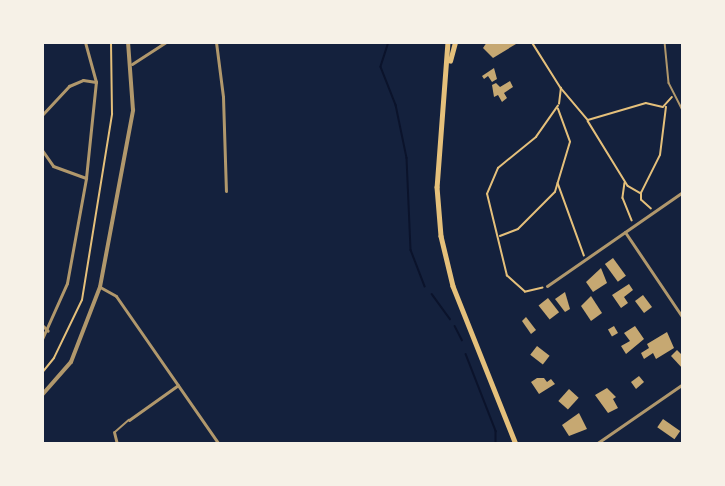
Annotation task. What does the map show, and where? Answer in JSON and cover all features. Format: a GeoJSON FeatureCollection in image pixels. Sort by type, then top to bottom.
{"type":"FeatureCollection","features":[{"type":"Feature","properties":{"kind":"main road"},"geometry":{"type":"LineString","coordinates":[[448,42],[450,61]]}},
{"type":"Feature","properties":{"kind":"main road"},"geometry":{"type":"LineString","coordinates":[[455,42],[450,61],[438,158],[441,236],[453,286],[516,444]]}},
{"type":"Feature","properties":{"kind":"street"},"geometry":{"type":"LineString","coordinates":[[42,339],[48,331],[67,283],[86,178],[96,82],[85,42]]}},
{"type":"Feature","properties":{"kind":"street"},"geometry":{"type":"LineString","coordinates":[[42,395],[71,362],[100,287],[133,110],[132,64],[128,42]]}},
{"type":"Feature","properties":{"kind":"street"},"geometry":{"type":"LineString","coordinates":[[132,64],[166,42]]}},
{"type":"Feature","properties":{"kind":"street"},"geometry":{"type":"LineString","coordinates":[[216,42],[223,97],[226,191]]}},
{"type":"Feature","properties":{"kind":"street"},"geometry":{"type":"LineString","coordinates":[[42,116],[69,86],[83,80],[96,82]]}},
{"type":"Feature","properties":{"kind":"street"},"geometry":{"type":"LineString","coordinates":[[42,150],[53,166],[86,178]]}},
{"type":"Feature","properties":{"kind":"street"},"geometry":{"type":"LineString","coordinates":[[547,286],[683,192]]}},
{"type":"Feature","properties":{"kind":"street"},"geometry":{"type":"LineString","coordinates":[[624,232],[683,318]]}},
{"type":"Feature","properties":{"kind":"street"},"geometry":{"type":"LineString","coordinates":[[100,287],[113,293],[219,444]]}},
{"type":"Feature","properties":{"kind":"street"},"geometry":{"type":"LineString","coordinates":[[42,325],[48,331]]}},
{"type":"Feature","properties":{"kind":"street"},"geometry":{"type":"LineString","coordinates":[[596,444],[683,384]]}},
{"type":"Feature","properties":{"kind":"street"},"geometry":{"type":"LineString","coordinates":[[129,420],[178,385]]}},
{"type":"Feature","properties":{"kind":"street"},"geometry":{"type":"LineString","coordinates":[[114,432],[117,444]]}},
{"type":"Feature","properties":{"kind":"lane"},"geometry":{"type":"LineString","coordinates":[[669,42],[665,44],[669,83],[683,110]]}},
{"type":"Feature","properties":{"kind":"lane"},"geometry":{"type":"LineString","coordinates":[[114,432],[129,420]]}},
{"type":"Feature","properties":{"kind":"path"},"geometry":{"type":"LineString","coordinates":[[42,373],[54,358],[81,300],[112,114],[111,42]]}},
{"type":"Feature","properties":{"kind":"path"},"geometry":{"type":"LineString","coordinates":[[532,42],[561,88],[588,120],[626,182],[641,193]]}},
{"type":"Feature","properties":{"kind":"path"},"geometry":{"type":"LineString","coordinates":[[547,286],[529,293],[515,285],[503,267],[500,237],[486,201],[490,180],[498,168],[536,137],[558,106],[561,88]]}},
{"type":"Feature","properties":{"kind":"path"},"geometry":{"type":"LineString","coordinates":[[653,213],[641,200],[641,193],[660,155],[666,106],[674,93]]}},
{"type":"Feature","properties":{"kind":"path"},"geometry":{"type":"LineString","coordinates":[[588,120],[646,103],[666,106]]}},
{"type":"Feature","properties":{"kind":"path"},"geometry":{"type":"LineString","coordinates":[[500,237],[519,229],[540,210],[558,182],[570,142],[558,106]]}},
{"type":"Feature","properties":{"kind":"path"},"geometry":{"type":"LineString","coordinates":[[558,182],[585,259]]}},
{"type":"Feature","properties":{"kind":"path"},"geometry":{"type":"LineString","coordinates":[[626,182],[623,198],[635,225]]}},
{"type":"Feature","properties":{"kind":"building"},"geometry":{"type":"Polygon","coordinates":[[[487,42],[515,42],[516,44],[493,58],[483,48],[487,42]]]}},
{"type":"Feature","properties":{"kind":"building"},"geometry":{"type":"Polygon","coordinates":[[[494,68],[497,79],[492,82],[488,76],[484,79],[482,76],[494,68]]]}},
{"type":"Feature","properties":{"kind":"building"},"geometry":{"type":"Polygon","coordinates":[[[510,81],[513,87],[504,93],[507,98],[502,102],[498,95],[494,97],[492,85],[496,83],[500,87],[510,81]]]}},
{"type":"Feature","properties":{"kind":"building"},"geometry":{"type":"Polygon","coordinates":[[[613,258],[626,276],[618,282],[605,264],[613,258]]]}},
{"type":"Feature","properties":{"kind":"building"},"geometry":{"type":"Polygon","coordinates":[[[601,268],[607,283],[593,292],[586,282],[601,268]]]}},
{"type":"Feature","properties":{"kind":"building"},"geometry":{"type":"Polygon","coordinates":[[[629,284],[633,290],[624,297],[628,303],[621,308],[612,295],[629,284]]]}},
{"type":"Feature","properties":{"kind":"building"},"geometry":{"type":"Polygon","coordinates":[[[565,292],[570,309],[565,312],[555,299],[565,292]]]}},
{"type":"Feature","properties":{"kind":"building"},"geometry":{"type":"Polygon","coordinates":[[[643,295],[652,307],[644,313],[635,301],[643,295]]]}},
{"type":"Feature","properties":{"kind":"building"},"geometry":{"type":"Polygon","coordinates":[[[591,296],[602,313],[591,321],[581,306],[591,296]]]}},
{"type":"Feature","properties":{"kind":"building"},"geometry":{"type":"Polygon","coordinates":[[[548,298],[559,312],[550,320],[539,305],[548,298]]]}},
{"type":"Feature","properties":{"kind":"building"},"geometry":{"type":"Polygon","coordinates":[[[526,317],[536,330],[531,334],[522,321],[526,317]]]}},
{"type":"Feature","properties":{"kind":"building"},"geometry":{"type":"Polygon","coordinates":[[[614,326],[618,333],[612,336],[608,330],[614,326]]]}},
{"type":"Feature","properties":{"kind":"building"},"geometry":{"type":"Polygon","coordinates":[[[635,326],[644,339],[626,354],[621,346],[630,341],[624,333],[635,326]]]}},
{"type":"Feature","properties":{"kind":"building"},"geometry":{"type":"Polygon","coordinates":[[[667,332],[674,348],[656,359],[653,353],[644,359],[641,353],[649,348],[647,344],[667,332]]]}},
{"type":"Feature","properties":{"kind":"building"},"geometry":{"type":"Polygon","coordinates":[[[537,346],[550,356],[543,365],[530,355],[537,346]]]}},
{"type":"Feature","properties":{"kind":"building"},"geometry":{"type":"Polygon","coordinates":[[[677,350],[683,356],[683,369],[671,356],[677,350]]]}},
{"type":"Feature","properties":{"kind":"building"},"geometry":{"type":"Polygon","coordinates":[[[639,376],[644,382],[636,389],[631,382],[639,376]]]}},
{"type":"Feature","properties":{"kind":"building"},"geometry":{"type":"Polygon","coordinates":[[[537,378],[544,378],[547,382],[551,379],[555,384],[539,394],[531,382],[537,378]]]}},
{"type":"Feature","properties":{"kind":"building"},"geometry":{"type":"Polygon","coordinates":[[[607,388],[616,397],[613,399],[618,408],[608,413],[595,395],[607,388]]]}},
{"type":"Feature","properties":{"kind":"building"},"geometry":{"type":"Polygon","coordinates":[[[569,389],[579,398],[568,410],[558,401],[569,389]]]}},
{"type":"Feature","properties":{"kind":"building"},"geometry":{"type":"Polygon","coordinates":[[[579,413],[587,429],[569,436],[562,425],[579,413]]]}},
{"type":"Feature","properties":{"kind":"building"},"geometry":{"type":"Polygon","coordinates":[[[663,419],[680,431],[674,439],[657,427],[663,419]]]}},
{"type":"Feature","properties":{"kind":"waterway"},"geometry":{"type":"LineString","coordinates":[[389,42],[381,67],[396,105],[407,158],[411,250],[425,286]]}},
{"type":"Feature","properties":{"kind":"waterway"},"geometry":{"type":"LineString","coordinates":[[432,294],[450,319]]}},
{"type":"Feature","properties":{"kind":"waterway"},"geometry":{"type":"LineString","coordinates":[[455,326],[462,340]]}},
{"type":"Feature","properties":{"kind":"waterway"},"geometry":{"type":"LineString","coordinates":[[466,354],[496,431],[496,444]]}}]}
